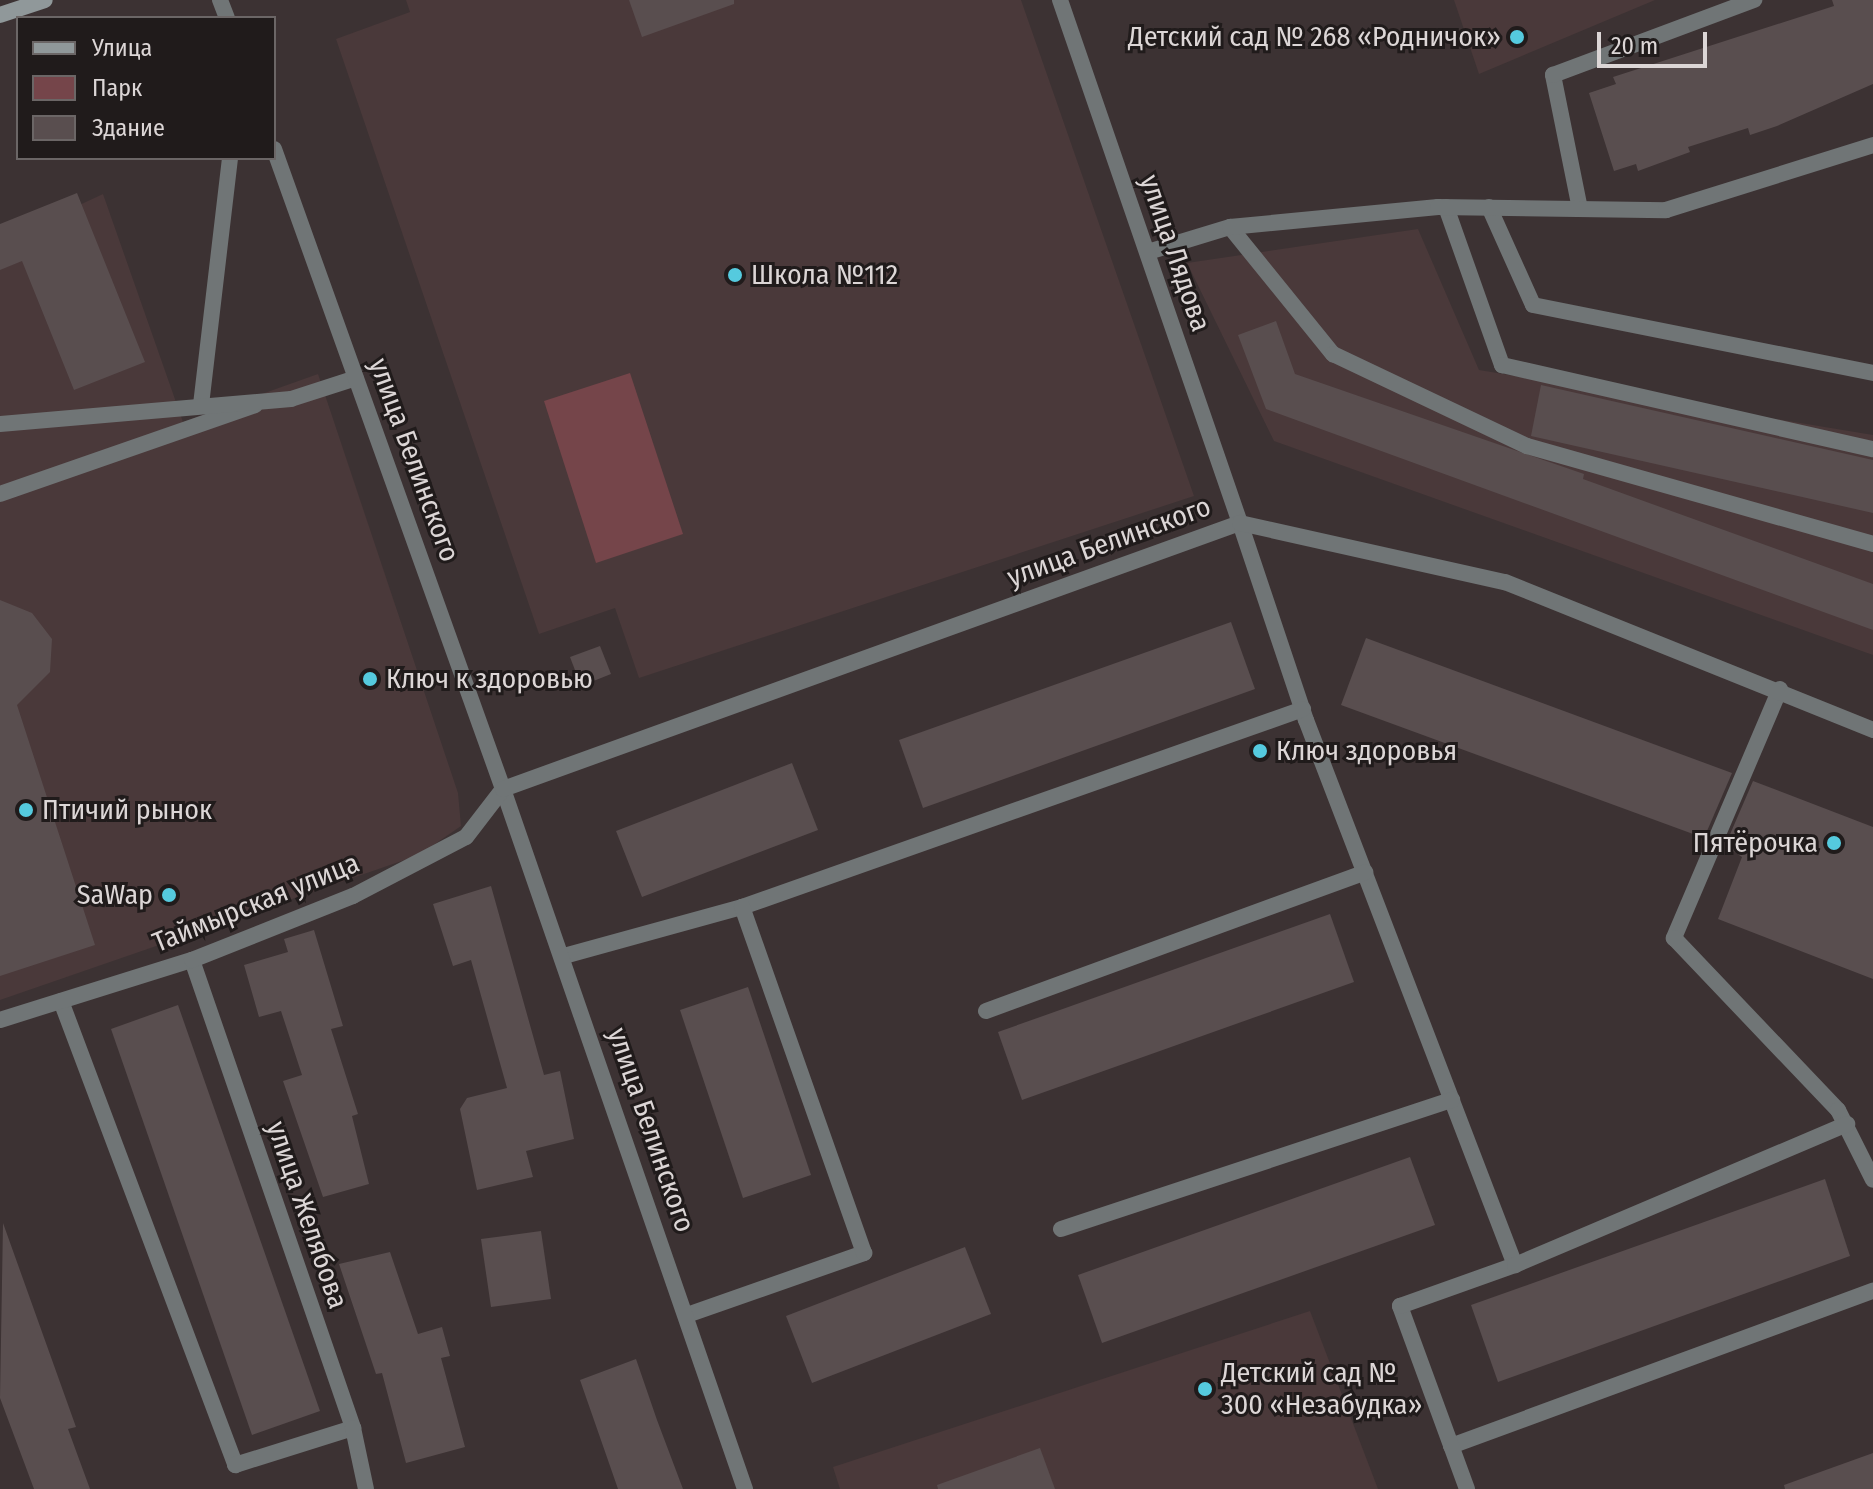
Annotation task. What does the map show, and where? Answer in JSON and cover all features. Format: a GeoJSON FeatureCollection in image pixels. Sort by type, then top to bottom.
{"type":"FeatureCollection","features":[{"type":"Feature","properties":{"kind":"main road"},"geometry":{"type":"LineString","coordinates":[[0,15],[45,0]]}},
{"type":"Feature","properties":{"kind":"street","name":"улица Лядова"},"geometry":{"type":"LineString","coordinates":[[1060,0],[1303,709],[1515,1265]]}},
{"type":"Feature","properties":{"kind":"street"},"geometry":{"type":"LineString","coordinates":[[1580,209],[1553,75],[1754,0]]}},
{"type":"Feature","properties":{"kind":"street"},"geometry":{"type":"LineString","coordinates":[[1148,252],[1230,227],[1446,207],[1666,210],[1873,145]]}},
{"type":"Feature","properties":{"kind":"street","name":"улица Белинского"},"geometry":{"type":"LineString","coordinates":[[276,155],[564,956],[745,1489]]}},
{"type":"Feature","properties":{"kind":"street"},"geometry":{"type":"LineString","coordinates":[[201,405],[230,160]]}},
{"type":"Feature","properties":{"kind":"street"},"geometry":{"type":"LineString","coordinates":[[1446,207],[1502,365],[1873,449]]}},
{"type":"Feature","properties":{"kind":"street"},"geometry":{"type":"LineString","coordinates":[[1489,207],[1533,305],[1873,373]]}},
{"type":"Feature","properties":{"kind":"street"},"geometry":{"type":"LineString","coordinates":[[1230,227],[1333,354],[1527,446],[1873,544]]}},
{"type":"Feature","properties":{"kind":"street"},"geometry":{"type":"LineString","coordinates":[[0,494],[266,401],[356,378]]}},
{"type":"Feature","properties":{"kind":"street"},"geometry":{"type":"LineString","coordinates":[[0,424],[266,401]]}},
{"type":"Feature","properties":{"kind":"street","name":"улица Белинского"},"geometry":{"type":"LineString","coordinates":[[503,789],[1240,523],[1505,582],[1780,689],[1873,730]]}},
{"type":"Feature","properties":{"kind":"street"},"geometry":{"type":"LineString","coordinates":[[1780,689],[1674,938],[1847,1124],[1873,1180]]}},
{"type":"Feature","properties":{"kind":"street"},"geometry":{"type":"LineString","coordinates":[[564,956],[742,907],[1303,709]]}},
{"type":"Feature","properties":{"kind":"street","name":"Таймырская улица"},"geometry":{"type":"LineString","coordinates":[[0,1020],[192,960],[353,896],[466,837],[503,789]]}},
{"type":"Feature","properties":{"kind":"street"},"geometry":{"type":"LineString","coordinates":[[986,1011],[1365,872]]}},
{"type":"Feature","properties":{"kind":"street"},"geometry":{"type":"LineString","coordinates":[[687,1315],[864,1253],[742,907]]}},
{"type":"Feature","properties":{"kind":"street","name":"улица Желябова"},"geometry":{"type":"LineString","coordinates":[[192,960],[353,1428],[366,1489]]}},
{"type":"Feature","properties":{"kind":"street"},"geometry":{"type":"LineString","coordinates":[[61,1001],[235,1465],[353,1428]]}},
{"type":"Feature","properties":{"kind":"street"},"geometry":{"type":"LineString","coordinates":[[1061,1229],[1452,1100]]}},
{"type":"Feature","properties":{"kind":"street"},"geometry":{"type":"LineString","coordinates":[[1467,1489],[1400,1306],[1515,1265],[1847,1124]]}},
{"type":"Feature","properties":{"kind":"street"},"geometry":{"type":"LineString","coordinates":[[1451,1446],[1873,1291]]}},
{"type":"Feature","properties":{"kind":"shaded area","name":"Школа №112"},"geometry":{"type":"Polygon","coordinates":[[[406,0],[1021,0],[1194,496],[639,678],[615,608],[539,634],[336,39],[410,12],[406,0]]]}},
{"type":"Feature","properties":{"kind":"shaded area","name":"Детский сад № 268 «Родничок»"},"geometry":{"type":"Polygon","coordinates":[[[1454,0],[1655,0],[1479,74],[1454,0]]]}},
{"type":"Feature","properties":{"kind":"shaded area"},"geometry":{"type":"Polygon","coordinates":[[[103,194],[183,422],[318,374],[458,793],[461,826],[419,855],[0,1000],[0,242],[103,194]]]}},
{"type":"Feature","properties":{"kind":"shaded area"},"geometry":{"type":"Polygon","coordinates":[[[1418,229],[1479,370],[1873,435],[1873,655],[1274,441],[1187,263],[1418,229]]]}},
{"type":"Feature","properties":{"kind":"shaded area","name":"Детский сад № 300 «Незабудка»"},"geometry":{"type":"Polygon","coordinates":[[[1310,1311],[1378,1489],[840,1489],[833,1467],[1310,1311]]]}},
{"type":"Feature","properties":{"kind":"green space"},"geometry":{"type":"Polygon","coordinates":[[[630,373],[683,534],[596,563],[544,401],[630,373]]]}},
{"type":"Feature","properties":{"kind":"building"},"geometry":{"type":"Polygon","coordinates":[[[629,0],[734,0],[734,4],[642,37],[629,0]]]}},
{"type":"Feature","properties":{"kind":"building"},"geometry":{"type":"Polygon","coordinates":[[[1832,0],[1873,0],[1873,84],[1777,126],[1750,135],[1748,128],[1688,147],[1690,152],[1638,171],[1636,164],[1614,171],[1589,93],[1616,84],[1613,77],[1834,6],[1832,0]]]}},
{"type":"Feature","properties":{"kind":"building"},"geometry":{"type":"Polygon","coordinates":[[[77,193],[145,362],[74,390],[22,261],[0,270],[0,224],[77,193]]]}},
{"type":"Feature","properties":{"kind":"building"},"geometry":{"type":"Polygon","coordinates":[[[1276,321],[1295,374],[1584,474],[1583,479],[1873,584],[1873,630],[1266,409],[1238,335],[1276,321]]]}},
{"type":"Feature","properties":{"kind":"building"},"geometry":{"type":"Polygon","coordinates":[[[1541,385],[1873,460],[1873,513],[1531,436],[1541,385]]]}},
{"type":"Feature","properties":{"kind":"building","name":"Птичий рынок"},"geometry":{"type":"Polygon","coordinates":[[[0,600],[32,613],[52,639],[50,672],[17,705],[95,945],[0,976],[0,600]]]}},
{"type":"Feature","properties":{"kind":"building"},"geometry":{"type":"Polygon","coordinates":[[[1231,622],[1255,689],[923,808],[899,740],[1231,622]]]}},
{"type":"Feature","properties":{"kind":"building"},"geometry":{"type":"Polygon","coordinates":[[[1366,638],[1732,773],[1704,838],[1341,705],[1366,638]]]}},
{"type":"Feature","properties":{"kind":"building"},"geometry":{"type":"Polygon","coordinates":[[[600,646],[611,674],[581,686],[570,657],[600,646]]]}},
{"type":"Feature","properties":{"kind":"building"},"geometry":{"type":"Polygon","coordinates":[[[792,763],[818,830],[642,897],[616,831],[792,763]]]}},
{"type":"Feature","properties":{"kind":"building"},"geometry":{"type":"Polygon","coordinates":[[[1753,781],[1873,827],[1873,979],[1718,919],[1742,857],[1725,846],[1753,781]]]}},
{"type":"Feature","properties":{"kind":"building"},"geometry":{"type":"Polygon","coordinates":[[[491,886],[544,1075],[560,1071],[574,1139],[526,1151],[533,1177],[477,1190],[460,1109],[467,1098],[507,1088],[471,960],[453,966],[433,904],[491,886]]]}},
{"type":"Feature","properties":{"kind":"building"},"geometry":{"type":"Polygon","coordinates":[[[1330,914],[1354,982],[1022,1100],[998,1032],[1330,914]]]}},
{"type":"Feature","properties":{"kind":"building"},"geometry":{"type":"Polygon","coordinates":[[[314,930],[343,1026],[331,1029],[358,1114],[352,1116],[369,1184],[323,1197],[283,1081],[302,1075],[281,1011],[259,1017],[244,965],[288,952],[284,939],[314,930]]]}},
{"type":"Feature","properties":{"kind":"building"},"geometry":{"type":"Polygon","coordinates":[[[748,987],[811,1175],[743,1198],[680,1010],[748,987]]]}},
{"type":"Feature","properties":{"kind":"building"},"geometry":{"type":"Polygon","coordinates":[[[178,1005],[320,1411],[252,1435],[111,1029],[178,1005]]]}},
{"type":"Feature","properties":{"kind":"building"},"geometry":{"type":"Polygon","coordinates":[[[1410,1157],[1435,1225],[1102,1343],[1078,1275],[1410,1157]]]}},
{"type":"Feature","properties":{"kind":"building"},"geometry":{"type":"Polygon","coordinates":[[[1825,1179],[1850,1256],[1498,1382],[1471,1305],[1825,1179]]]}},
{"type":"Feature","properties":{"kind":"building"},"geometry":{"type":"Polygon","coordinates":[[[3,1223],[76,1427],[68,1429],[90,1489],[34,1489],[0,1398],[3,1223]]]}},
{"type":"Feature","properties":{"kind":"building"},"geometry":{"type":"Polygon","coordinates":[[[541,1231],[551,1299],[491,1307],[481,1239],[541,1231]]]}},
{"type":"Feature","properties":{"kind":"building"},"geometry":{"type":"Polygon","coordinates":[[[965,1247],[991,1314],[812,1383],[786,1316],[965,1247]]]}},
{"type":"Feature","properties":{"kind":"building"},"geometry":{"type":"Polygon","coordinates":[[[390,1252],[418,1334],[442,1327],[450,1356],[441,1358],[465,1447],[406,1463],[382,1373],[376,1374],[339,1264],[390,1252]]]}},
{"type":"Feature","properties":{"kind":"building"},"geometry":{"type":"Polygon","coordinates":[[[636,1359],[683,1489],[618,1489],[580,1380],[636,1359]]]}},
{"type":"Feature","properties":{"kind":"building"},"geometry":{"type":"Polygon","coordinates":[[[1040,1448],[1055,1489],[938,1489],[937,1485],[1040,1448]]]}},
{"type":"Feature","properties":{"kind":"building"},"geometry":{"type":"Polygon","coordinates":[[[1873,1453],[1873,1489],[1785,1489],[1784,1485],[1873,1453]]]}},
{"type":"Feature","properties":{"kind":"place","name":"Детский сад № 268 «Родничок»"},"geometry":{"type":"Point","coordinates":[1517,37]}},
{"type":"Feature","properties":{"kind":"place","name":"Школа №112"},"geometry":{"type":"Point","coordinates":[735,275]}},
{"type":"Feature","properties":{"kind":"place","name":"Ключ к здоровью"},"geometry":{"type":"Point","coordinates":[370,679]}},
{"type":"Feature","properties":{"kind":"place","name":"Ключ здоровья"},"geometry":{"type":"Point","coordinates":[1260,751]}},
{"type":"Feature","properties":{"kind":"place","name":"Птичий рынок"},"geometry":{"type":"Point","coordinates":[26,810]}},
{"type":"Feature","properties":{"kind":"place","name":"Пятёрочка"},"geometry":{"type":"Point","coordinates":[1834,843]}},
{"type":"Feature","properties":{"kind":"place","name":"SaWap"},"geometry":{"type":"Point","coordinates":[169,895]}},
{"type":"Feature","properties":{"kind":"place","name":"Детский сад № 300 «Незабудка»"},"geometry":{"type":"Point","coordinates":[1205,1389]}}]}
